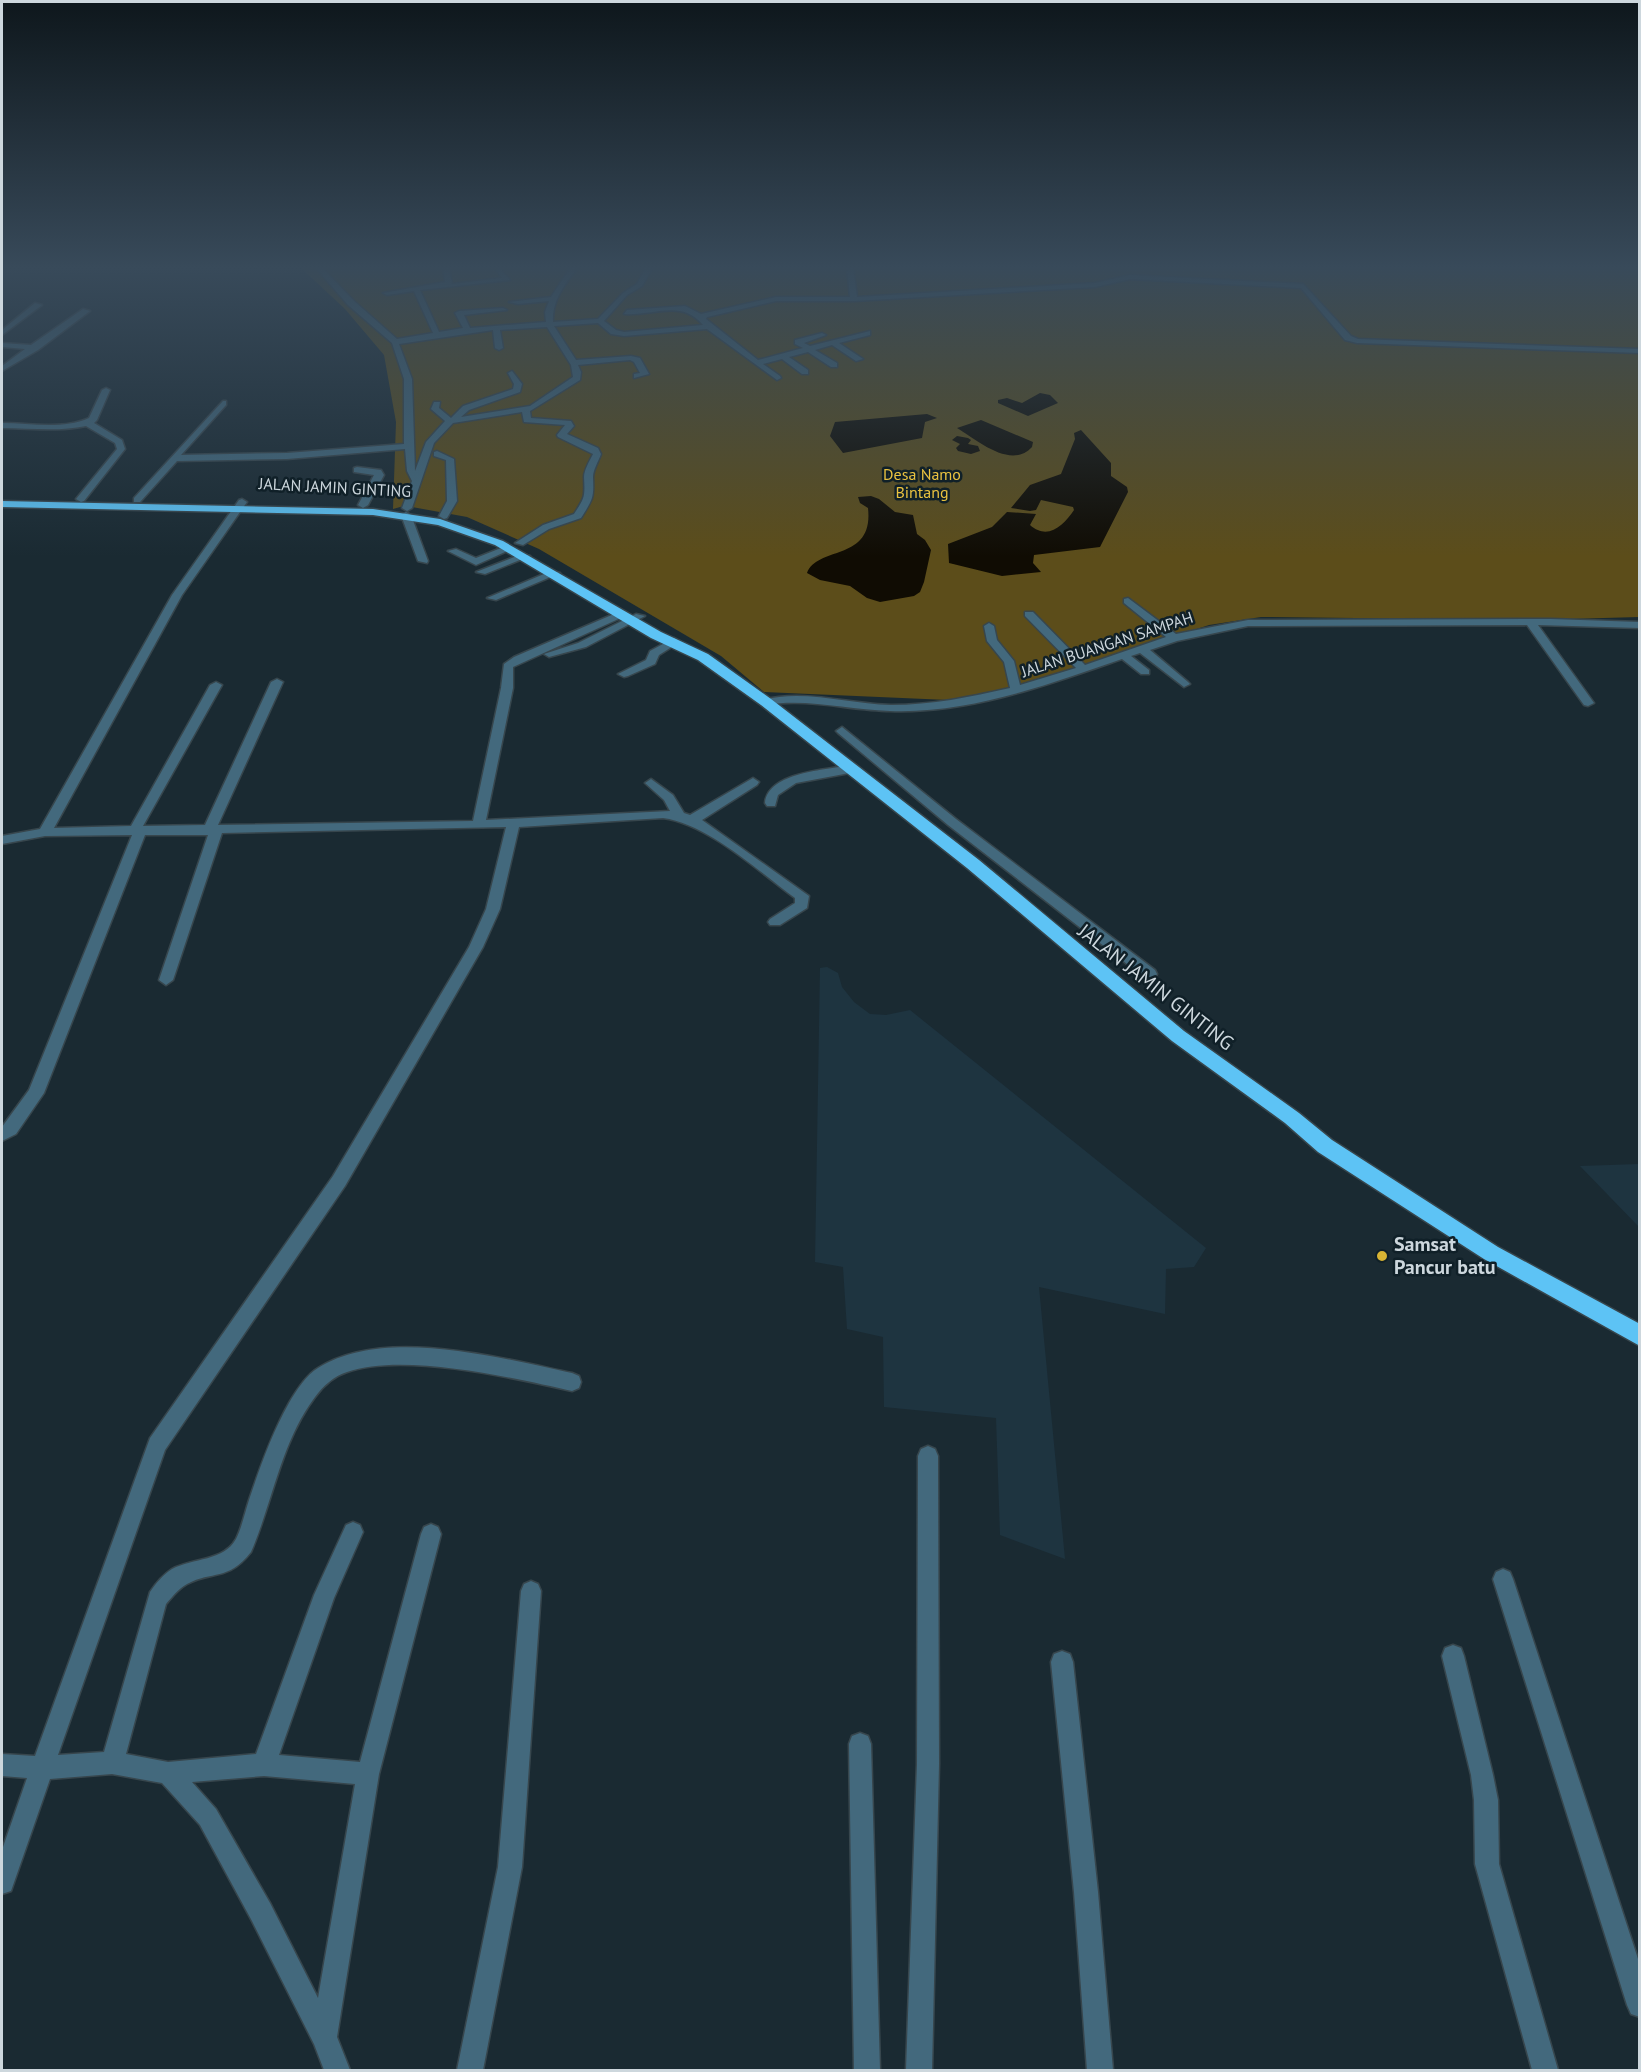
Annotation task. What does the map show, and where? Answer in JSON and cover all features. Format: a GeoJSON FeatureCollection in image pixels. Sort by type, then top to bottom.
{"type":"FeatureCollection","features":[{"type":"Feature","properties":{"kind":"highway","name":"JALAN JAMIN GINTING"},"geometry":{"type":"LineString","coordinates":[[2,498],[137,500],[407,512],[514,546],[525,556],[621,614],[636,619],[703,657],[766,702],[932,833],[1168,1028],[1325,1146],[1491,1253],[1640,1336]]}},
{"type":"Feature","properties":{"kind":"highway","name":"JALAN JAMIN GINTING"},"geometry":{"type":"LineString","coordinates":[[2,504],[363,505],[444,516],[483,527],[514,546],[615,599],[636,619]]}},
{"type":"Feature","properties":{"kind":"street"},"geometry":{"type":"LineString","coordinates":[[403,364],[408,379],[411,471],[416,480]]}},
{"type":"Feature","properties":{"kind":"street"},"geometry":{"type":"LineString","coordinates":[[437,404],[435,410],[452,421],[526,409],[538,405],[572,384],[579,374],[573,364]]}},
{"type":"Feature","properties":{"kind":"street"},"geometry":{"type":"LineString","coordinates":[[637,376],[645,374],[639,364]]}},
{"type":"Feature","properties":{"kind":"street"},"geometry":{"type":"LineString","coordinates":[[758,364],[777,378]]}},
{"type":"Feature","properties":{"kind":"street"},"geometry":{"type":"LineString","coordinates":[[794,364],[805,372]]}},
{"type":"Feature","properties":{"kind":"street"},"geometry":{"type":"LineString","coordinates":[[423,561],[407,512],[430,442],[441,429],[466,408],[517,390],[518,384],[512,373]]}},
{"type":"Feature","properties":{"kind":"street"},"geometry":{"type":"LineString","coordinates":[[2,425],[66,426],[88,423],[93,420],[106,390]]}},
{"type":"Feature","properties":{"kind":"street"},"geometry":{"type":"LineString","coordinates":[[137,500],[223,403]]}},
{"type":"Feature","properties":{"kind":"street"},"geometry":{"type":"LineString","coordinates":[[453,551],[476,562],[514,546],[546,526],[578,516],[590,495],[592,485],[588,476],[597,454],[595,450],[561,435],[570,426],[568,423],[527,420],[526,409]]}},
{"type":"Feature","properties":{"kind":"street"},"geometry":{"type":"LineString","coordinates":[[81,499],[121,449],[119,442],[88,423]]}},
{"type":"Feature","properties":{"kind":"street"},"geometry":{"type":"LineString","coordinates":[[421,470],[434,462],[442,435],[441,429]]}},
{"type":"Feature","properties":{"kind":"street"},"geometry":{"type":"LineString","coordinates":[[173,458],[271,457],[411,446]]}},
{"type":"Feature","properties":{"kind":"street"},"geometry":{"type":"LineString","coordinates":[[437,454],[450,459],[452,501],[444,516]]}},
{"type":"Feature","properties":{"kind":"street"},"geometry":{"type":"LineString","coordinates":[[357,470],[378,472],[380,476],[363,505]]}},
{"type":"Feature","properties":{"kind":"street"},"geometry":{"type":"LineString","coordinates":[[45,832],[177,596],[238,505]]}},
{"type":"Feature","properties":{"kind":"street"},"geometry":{"type":"LineString","coordinates":[[481,572],[525,556]]}},
{"type":"Feature","properties":{"kind":"street"},"geometry":{"type":"LineString","coordinates":[[492,598],[555,573]]}},
{"type":"Feature","properties":{"kind":"street"},"geometry":{"type":"LineString","coordinates":[[1128,601],[1174,638]]}},
{"type":"Feature","properties":{"kind":"street"},"geometry":{"type":"LineString","coordinates":[[479,825],[507,688],[507,666],[518,659],[621,614]]}},
{"type":"Feature","properties":{"kind":"street"},"geometry":{"type":"LineString","coordinates":[[1029,614],[1083,669]]}},
{"type":"Feature","properties":{"kind":"street"},"geometry":{"type":"LineString","coordinates":[[548,654],[578,647],[636,619]]}},
{"type":"Feature","properties":{"kind":"street","name":"JALAN BUANGAN SAMPAH"},"geometry":{"type":"LineString","coordinates":[[766,702],[788,698],[890,708],[922,708],[1016,690],[1174,638],[1230,625],[1269,621],[1530,622],[1640,625]]}},
{"type":"Feature","properties":{"kind":"street"},"geometry":{"type":"LineString","coordinates":[[1530,622],[1588,703]]}},
{"type":"Feature","properties":{"kind":"street"},"geometry":{"type":"LineString","coordinates":[[989,626],[992,641],[1009,661],[1016,690]]}},
{"type":"Feature","properties":{"kind":"street"},"geometry":{"type":"LineString","coordinates":[[624,675],[651,662],[654,653],[671,640]]}},
{"type":"Feature","properties":{"kind":"street"},"geometry":{"type":"LineString","coordinates":[[1142,649],[1184,684]]}},
{"type":"Feature","properties":{"kind":"street"},"geometry":{"type":"LineString","coordinates":[[1122,655],[1145,672]]}},
{"type":"Feature","properties":{"kind":"street"},"geometry":{"type":"LineString","coordinates":[[166,980],[213,831],[278,682]]}},
{"type":"Feature","properties":{"kind":"street"},"geometry":{"type":"LineString","coordinates":[[2,1135],[10,1129],[36,1093],[137,830],[216,685]]}},
{"type":"Feature","properties":{"kind":"street"},"geometry":{"type":"LineString","coordinates":[[842,730],[952,822],[1150,974]]}},
{"type":"Feature","properties":{"kind":"street"},"geometry":{"type":"LineString","coordinates":[[771,803],[772,794],[785,784],[851,769]]}},
{"type":"Feature","properties":{"kind":"street"},"geometry":{"type":"LineString","coordinates":[[685,818],[753,782]]}},
{"type":"Feature","properties":{"kind":"street"},"geometry":{"type":"LineString","coordinates":[[651,783],[669,798],[685,818]]}},
{"type":"Feature","properties":{"kind":"street"},"geometry":{"type":"LineString","coordinates":[[2,840],[45,832],[479,825],[663,814],[685,818],[707,827],[802,896],[802,905],[776,922]]}},
{"type":"Feature","properties":{"kind":"street"},"geometry":{"type":"LineString","coordinates":[[2,1882],[157,1445],[339,1181],[476,947],[492,909],[514,822]]}},
{"type":"Feature","properties":{"kind":"street"},"geometry":{"type":"LineString","coordinates":[[932,833],[952,822]]}},
{"type":"Feature","properties":{"kind":"street"},"geometry":{"type":"LineString","coordinates":[[112,1763],[157,1599],[165,1586],[181,1574],[226,1563],[238,1555],[244,1545],[282,1434],[321,1376],[349,1361],[372,1357],[479,1362],[572,1382]]}},
{"type":"Feature","properties":{"kind":"street"},"geometry":{"type":"LineString","coordinates":[[920,2070],[928,1764],[928,1455]]}},
{"type":"Feature","properties":{"kind":"street"},"geometry":{"type":"LineString","coordinates":[[264,1765],[324,1595],[353,1532]]}},
{"type":"Feature","properties":{"kind":"street"},"geometry":{"type":"LineString","coordinates":[[324,2037],[368,1774],[431,1534]]}},
{"type":"Feature","properties":{"kind":"street"},"geometry":{"type":"LineString","coordinates":[[1503,1579],[1640,2005]]}},
{"type":"Feature","properties":{"kind":"street"},"geometry":{"type":"LineString","coordinates":[[470,2070],[510,1868],[531,1592]]}},
{"type":"Feature","properties":{"kind":"street"},"geometry":{"type":"LineString","coordinates":[[1454,1656],[1482,1775],[1487,1864],[1545,2070]]}},
{"type":"Feature","properties":{"kind":"street"},"geometry":{"type":"LineString","coordinates":[[1062,1662],[1086,1892],[1100,2070]]}},
{"type":"Feature","properties":{"kind":"street"},"geometry":{"type":"LineString","coordinates":[[860,1744],[867,2070]]}},
{"type":"Feature","properties":{"kind":"street"},"geometry":{"type":"LineString","coordinates":[[2,1765],[43,1768],[112,1763],[168,1773],[264,1765],[368,1774]]}},
{"type":"Feature","properties":{"kind":"street"},"geometry":{"type":"LineString","coordinates":[[168,1773],[208,1817],[261,1912],[324,2037],[337,2070]]}},
{"type":"Feature","properties":{"kind":"shaded area"},"geometry":{"type":"Polygon","coordinates":[[[1040,393],[1050,395],[1058,403],[1028,416],[998,403],[998,400],[1007,398],[1022,403],[1040,393]]]}},
{"type":"Feature","properties":{"kind":"shaded area"},"geometry":{"type":"Polygon","coordinates":[[[927,414],[937,418],[925,422],[922,438],[843,453],[830,436],[835,422],[927,414]]]}},
{"type":"Feature","properties":{"kind":"shaded area"},"geometry":{"type":"Polygon","coordinates":[[[981,420],[1033,442],[1032,447],[1024,453],[1004,454],[994,451],[957,428],[981,420]]]}},
{"type":"Feature","properties":{"kind":"shaded area"},"geometry":{"type":"Polygon","coordinates":[[[1081,430],[1111,463],[1111,476],[1127,487],[1128,492],[1100,547],[1034,555],[1033,563],[1041,572],[1002,576],[949,563],[948,544],[992,527],[1007,512],[1036,514],[1030,525],[1043,532],[1055,529],[1065,521],[1074,510],[1073,507],[1041,500],[1036,510],[1011,508],[1030,485],[1061,474],[1075,439],[1074,433],[1081,430]]]}},
{"type":"Feature","properties":{"kind":"shaded area"},"geometry":{"type":"Polygon","coordinates":[[[957,436],[968,438],[971,440],[968,444],[978,446],[980,451],[971,454],[958,451],[956,448],[960,444],[952,440],[957,436]]]}},
{"type":"Feature","properties":{"kind":"shaded area"},"geometry":{"type":"Polygon","coordinates":[[[871,496],[879,499],[895,512],[913,515],[917,534],[925,540],[931,550],[924,582],[920,592],[914,596],[880,602],[867,598],[850,586],[820,580],[807,573],[813,564],[854,545],[863,537],[868,525],[868,508],[860,503],[858,497],[871,496]]]}},
{"type":"Feature","properties":{"kind":"shaded area"},"geometry":{"type":"Polygon","coordinates":[[[827,967],[838,973],[842,987],[854,1002],[870,1014],[886,1015],[910,1010],[1206,1248],[1194,1267],[1166,1269],[1165,1314],[1039,1287],[1065,1559],[1000,1535],[996,1418],[884,1407],[883,1337],[847,1329],[843,1267],[815,1262],[820,968],[827,967]]]}},
{"type":"Feature","properties":{"kind":"shaded area"},"geometry":{"type":"Polygon","coordinates":[[[1640,1164],[1639,1227],[1580,1166],[1640,1164]]]}},
{"type":"Feature","properties":{"kind":"green space","name":"Desa Namo Bintang"},"geometry":{"type":"Polygon","coordinates":[[[386,364],[1639,364],[1639,617],[1533,620],[1261,617],[1209,625],[1048,678],[948,700],[764,692],[721,656],[539,549],[467,517],[412,507],[411,504],[393,509],[396,422],[386,364]]]}},
{"type":"Feature","properties":{"kind":"place","name":"Samsat Pancur batu"},"geometry":{"type":"Point","coordinates":[1382,1256]}}]}
